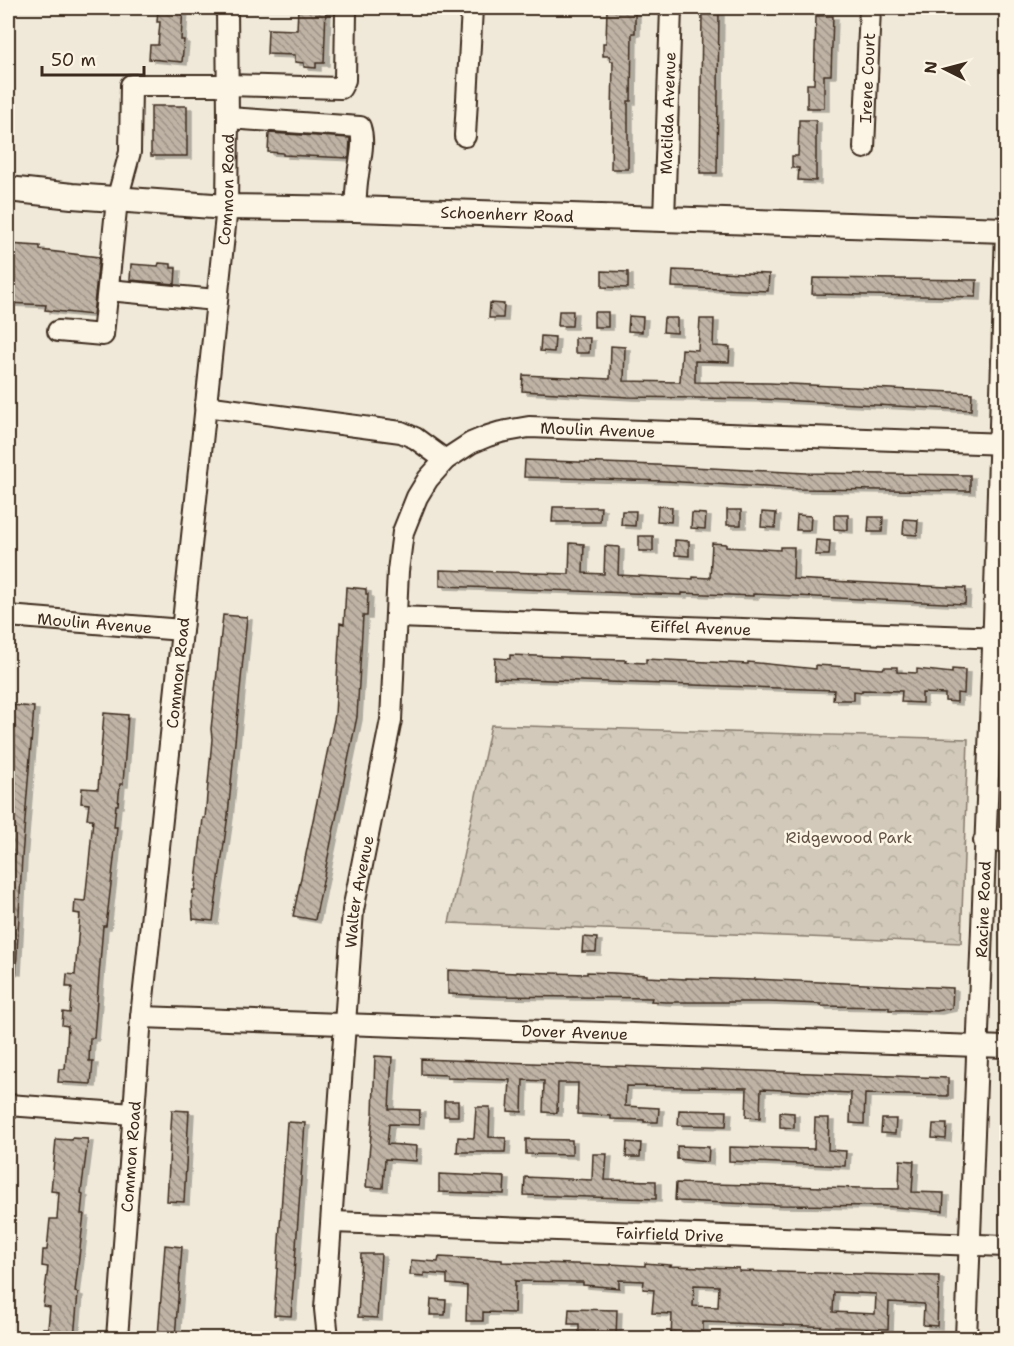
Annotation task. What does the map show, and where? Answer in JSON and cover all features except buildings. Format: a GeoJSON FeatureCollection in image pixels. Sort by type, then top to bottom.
{"type":"FeatureCollection","features":[{"type":"Feature","properties":{"kind":"main road","name":"Schoenherr Road"},"geometry":{"type":"LineString","coordinates":[[8,189],[117,200],[227,207],[355,208],[1006,230]]}},
{"type":"Feature","properties":{"kind":"street","name":"Common Road"},"geometry":{"type":"LineString","coordinates":[[117,1338],[141,1017],[227,207],[227,8]]}},
{"type":"Feature","properties":{"kind":"street"},"geometry":{"type":"LineString","coordinates":[[465,136],[472,8]]}},
{"type":"Feature","properties":{"kind":"street","name":"Matilda Avenue"},"geometry":{"type":"LineString","coordinates":[[664,219],[670,8]]}},
{"type":"Feature","properties":{"kind":"street","name":"Irene Court"},"geometry":{"type":"LineString","coordinates":[[864,148],[870,8]]}},
{"type":"Feature","properties":{"kind":"street"},"geometry":{"type":"LineString","coordinates":[[58,331],[103,335],[117,200],[130,152],[131,85],[342,88],[345,80],[346,12]]}},
{"type":"Feature","properties":{"kind":"street"},"geometry":{"type":"LineString","coordinates":[[228,118],[360,127],[361,160],[355,208]]}},
{"type":"Feature","properties":{"kind":"street","name":"Racine Road"},"geometry":{"type":"LineString","coordinates":[[966,1338],[984,841],[1000,638],[1006,230]]}},
{"type":"Feature","properties":{"kind":"street"},"geometry":{"type":"LineString","coordinates":[[108,290],[216,300]]}},
{"type":"Feature","properties":{"kind":"street"},"geometry":{"type":"LineString","coordinates":[[205,406],[401,432],[415,438],[445,460]]}},
{"type":"Feature","properties":{"kind":"street","name":"Moulin Avenue"},"geometry":{"type":"LineString","coordinates":[[445,460],[471,443],[488,436],[529,428],[1003,444]]}},
{"type":"Feature","properties":{"kind":"street","name":"Walter Avenue"},"geometry":{"type":"LineString","coordinates":[[328,1338],[325,1309],[353,910],[391,720],[400,546],[407,518],[417,496],[445,460]]}},
{"type":"Feature","properties":{"kind":"street","name":"Moulin Avenue"},"geometry":{"type":"LineString","coordinates":[[8,616],[182,630]]}},
{"type":"Feature","properties":{"kind":"street","name":"Eiffel Avenue"},"geometry":{"type":"LineString","coordinates":[[397,617],[1000,638]]}},
{"type":"Feature","properties":{"kind":"street"},"geometry":{"type":"LineString","coordinates":[[984,841],[1006,842]]}},
{"type":"Feature","properties":{"kind":"street","name":"Dover Avenue"},"geometry":{"type":"LineString","coordinates":[[141,1017],[1006,1047]]}},
{"type":"Feature","properties":{"kind":"street"},"geometry":{"type":"LineString","coordinates":[[8,1105],[132,1114]]}},
{"type":"Feature","properties":{"kind":"street","name":"Fairfield Drive"},"geometry":{"type":"LineString","coordinates":[[332,1222],[1006,1246]]}},
{"type":"Feature","properties":{"kind":"green space","name":"Ridgewood Park"},"geometry":{"type":"Polygon","coordinates":[[[491,725],[968,739],[961,943],[449,923],[491,725]]]}}]}
